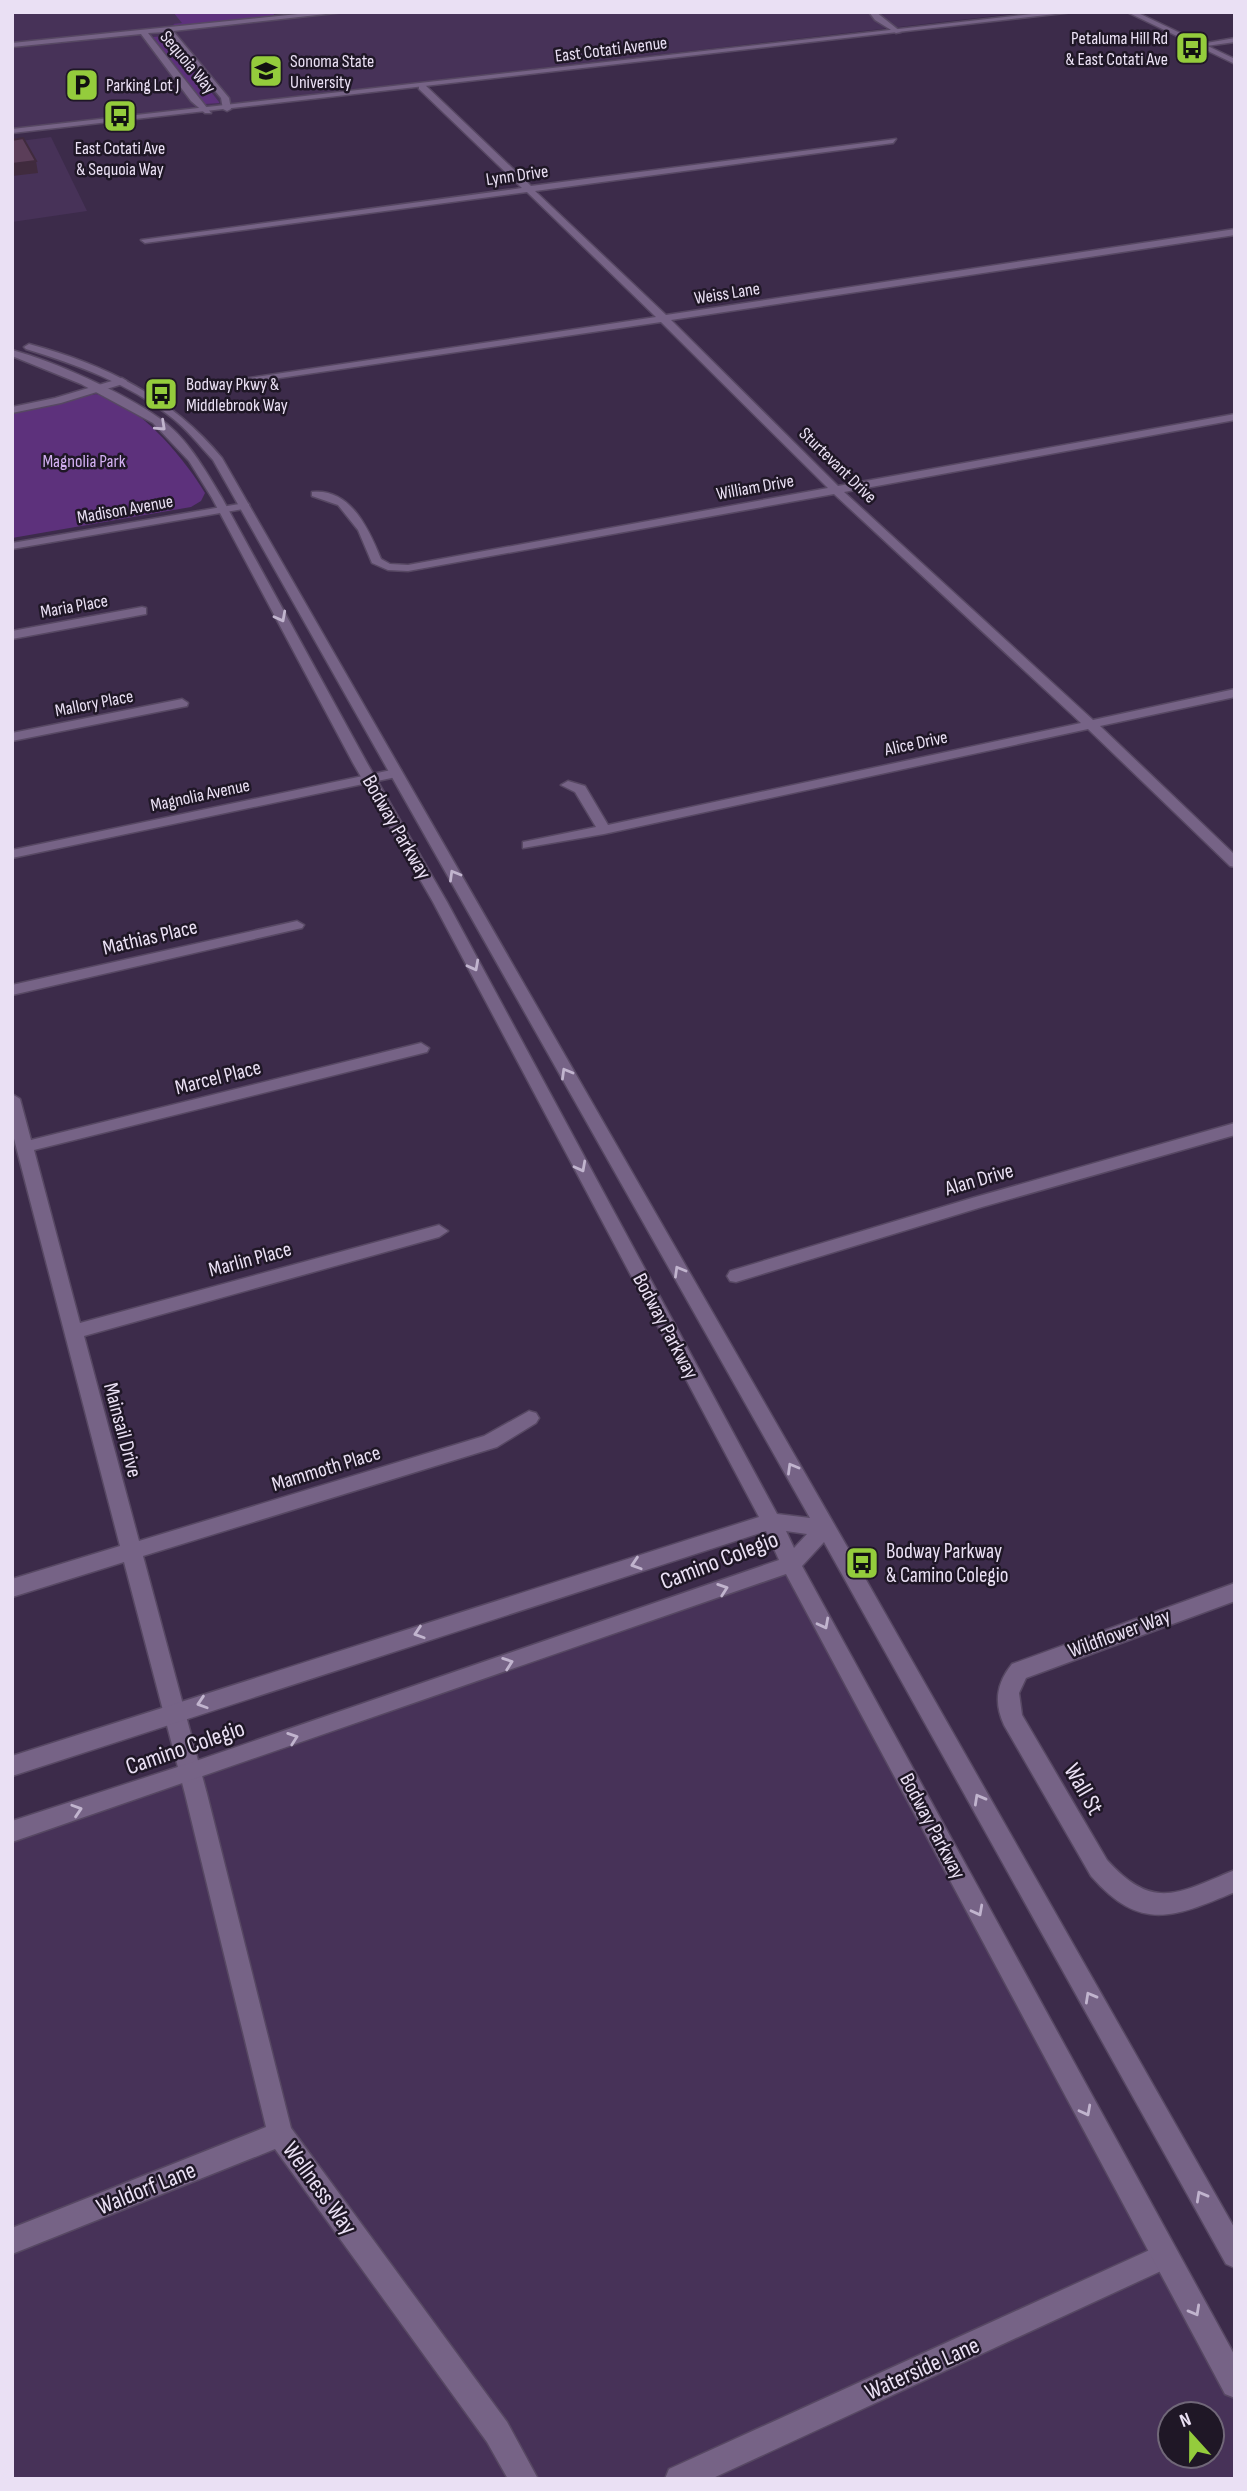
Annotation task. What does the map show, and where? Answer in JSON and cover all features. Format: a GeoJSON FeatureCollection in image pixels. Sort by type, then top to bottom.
{"type":"FeatureCollection","features":[{"type":"Feature","properties":{"kind":"street"},"geometry":{"type":"LineString","coordinates":[[12,45],[341,12]]}},
{"type":"Feature","properties":{"kind":"street"},"geometry":{"type":"LineString","coordinates":[[872,12],[877,19],[898,32]]}},
{"type":"Feature","properties":{"kind":"street","name":"East Cotati Avenue"},"geometry":{"type":"LineString","coordinates":[[12,131],[379,92],[1070,12]]}},
{"type":"Feature","properties":{"kind":"street"},"geometry":{"type":"LineString","coordinates":[[1130,12],[1235,62]]}},
{"type":"Feature","properties":{"kind":"street","name":"Sequoia Way"},"geometry":{"type":"LineString","coordinates":[[169,31],[225,98],[227,109]]}},
{"type":"Feature","properties":{"kind":"street","name":"Sequoia Way"},"geometry":{"type":"LineString","coordinates":[[144,33],[194,99],[208,111]]}},
{"type":"Feature","properties":{"kind":"street"},"geometry":{"type":"LineString","coordinates":[[1199,45],[1235,40]]}},
{"type":"Feature","properties":{"kind":"street","name":"Sturtevant Drive"},"geometry":{"type":"LineString","coordinates":[[422,87],[664,319],[836,490],[1091,725],[1235,863]]}},
{"type":"Feature","properties":{"kind":"street"},"geometry":{"type":"LineString","coordinates":[[225,98],[252,103],[334,93],[379,92]]}},
{"type":"Feature","properties":{"kind":"street"},"geometry":{"type":"LineString","coordinates":[[154,117],[191,107],[195,103],[194,99]]}},
{"type":"Feature","properties":{"kind":"street","name":"East Cotati Avenue"},"geometry":{"type":"LineString","coordinates":[[12,138],[154,117]]}},
{"type":"Feature","properties":{"kind":"street","name":"Lynn Drive"},"geometry":{"type":"LineString","coordinates":[[145,240],[893,141]]}},
{"type":"Feature","properties":{"kind":"street","name":"Weiss Lane"},"geometry":{"type":"LineString","coordinates":[[223,385],[1235,232]]}},
{"type":"Feature","properties":{"kind":"street","name":"Bodway Parkway"},"geometry":{"type":"LineString","coordinates":[[12,342],[73,360],[122,381],[176,416],[217,458],[1233,2247]]}},
{"type":"Feature","properties":{"kind":"street","name":"Bodway Parkway"},"geometry":{"type":"LineString","coordinates":[[12,353],[33,359],[100,389],[157,421],[193,459],[369,779],[440,902],[771,1521],[791,1564],[1235,2384]]}},
{"type":"Feature","properties":{"kind":"street"},"geometry":{"type":"LineString","coordinates":[[12,410],[57,401],[122,381]]}},
{"type":"Feature","properties":{"kind":"street","name":"William Drive"},"geometry":{"type":"LineString","coordinates":[[316,494],[342,503],[363,529],[376,561],[387,567],[408,568],[1235,418]]}},
{"type":"Feature","properties":{"kind":"street","name":"Madison Avenue"},"geometry":{"type":"LineString","coordinates":[[12,546],[244,506]]}},
{"type":"Feature","properties":{"kind":"street","name":"Maria Place"},"geometry":{"type":"LineString","coordinates":[[12,635],[142,611]]}},
{"type":"Feature","properties":{"kind":"street","name":"Alice Drive"},"geometry":{"type":"LineString","coordinates":[[528,845],[1235,693]]}},
{"type":"Feature","properties":{"kind":"street","name":"Mallory Place"},"geometry":{"type":"LineString","coordinates":[[12,737],[182,703]]}},
{"type":"Feature","properties":{"kind":"street","name":"Magnolia Avenue"},"geometry":{"type":"LineString","coordinates":[[12,854],[396,773]]}},
{"type":"Feature","properties":{"kind":"street"},"geometry":{"type":"LineString","coordinates":[[568,785],[580,789],[604,830]]}},
{"type":"Feature","properties":{"kind":"street","name":"Mathias Place"},"geometry":{"type":"LineString","coordinates":[[12,990],[297,925]]}},
{"type":"Feature","properties":{"kind":"street","name":"Marcel Place"},"geometry":{"type":"LineString","coordinates":[[25,1147],[421,1048]]}},
{"type":"Feature","properties":{"kind":"street","name":"Mainsail Drive"},"geometry":{"type":"LineString","coordinates":[[12,1099],[190,1773]]}},
{"type":"Feature","properties":{"kind":"street","name":"Alan Drive"},"geometry":{"type":"LineString","coordinates":[[736,1276],[978,1202],[1235,1129]]}},
{"type":"Feature","properties":{"kind":"street","name":"Marlin Place"},"geometry":{"type":"LineString","coordinates":[[74,1332],[439,1231]]}},
{"type":"Feature","properties":{"kind":"street","name":"Mammoth Place"},"geometry":{"type":"LineString","coordinates":[[12,1588],[490,1442],[529,1418]]}},
{"type":"Feature","properties":{"kind":"street","name":"Camino Colegio"},"geometry":{"type":"LineString","coordinates":[[12,1766],[771,1521],[825,1528]]}},
{"type":"Feature","properties":{"kind":"street","name":"Camino Colegio"},"geometry":{"type":"LineString","coordinates":[[12,1832],[190,1773],[791,1564],[825,1528]]}},
{"type":"Feature","properties":{"kind":"street","name":"Wildflower Way"},"geometry":{"type":"LineString","coordinates":[[1008,1684],[1019,1671],[1041,1661],[1235,1592]]}},
{"type":"Feature","properties":{"kind":"street","name":"Wall St"},"geometry":{"type":"LineString","coordinates":[[1008,1684],[1007,1701],[1012,1718],[1099,1868],[1114,1888],[1141,1904],[1164,1905],[1192,1899],[1235,1881]]}},
{"type":"Feature","properties":{"kind":"street","name":"Wellness Way"},"geometry":{"type":"LineString","coordinates":[[190,1773],[280,2134],[498,2432],[524,2479]]}},
{"type":"Feature","properties":{"kind":"street","name":"Waldorf Lane"},"geometry":{"type":"LineString","coordinates":[[12,2241],[280,2134]]}},
{"type":"Feature","properties":{"kind":"street","name":"Waterside Lane"},"geometry":{"type":"LineString","coordinates":[[679,2479],[1165,2256]]}},
{"type":"Feature","properties":{"kind":"shaded area","name":"Sonoma State University"},"geometry":{"type":"Polygon","coordinates":[[[12,12],[1028,12],[12,129],[12,12]]]}},
{"type":"Feature","properties":{"kind":"shaded area"},"geometry":{"type":"Polygon","coordinates":[[[51,137],[87,211],[12,222],[12,142],[51,137]]]}},
{"type":"Feature","properties":{"kind":"shaded area"},"geometry":{"type":"Polygon","coordinates":[[[791,1564],[1235,2384],[1235,2479],[12,2479],[12,1832],[791,1564]]]}},
{"type":"Feature","properties":{"kind":"green space"},"geometry":{"type":"Polygon","coordinates":[[[173,12],[272,12],[275,16],[176,26],[173,24],[182,23],[173,12]]]}},
{"type":"Feature","properties":{"kind":"green space"},"geometry":{"type":"Polygon","coordinates":[[[167,36],[219,103],[205,104],[153,37],[167,36]]]}},
{"type":"Feature","properties":{"kind":"green space","name":"Magnolia Park"},"geometry":{"type":"Polygon","coordinates":[[[96,394],[128,408],[158,433],[185,464],[205,493],[201,501],[191,507],[12,538],[12,411],[96,394]]]}},
{"type":"Feature","properties":{"kind":"building"},"geometry":{"type":"Polygon","coordinates":[[[23,138],[36,161],[12,164],[12,140],[23,138]]]}},
{"type":"Feature","properties":{"kind":"place","name":"Petaluma Hill Rd & East Cotati Ave"},"geometry":{"type":"Point","coordinates":[1192,48]}},
{"type":"Feature","properties":{"kind":"place","name":"Sonoma State University"},"geometry":{"type":"Point","coordinates":[266,71]}},
{"type":"Feature","properties":{"kind":"place","name":"Parking Lot J"},"geometry":{"type":"Point","coordinates":[82,85]}},
{"type":"Feature","properties":{"kind":"place","name":"East Cotati Ave & Sequoia Way"},"geometry":{"type":"Point","coordinates":[120,116]}},
{"type":"Feature","properties":{"kind":"place","name":"Bodway Pkwy & Middlebrook Way"},"geometry":{"type":"Point","coordinates":[161,394]}},
{"type":"Feature","properties":{"kind":"place","name":"Bodway Parkway & Camino Colegio"},"geometry":{"type":"Point","coordinates":[862,1563]}}]}
